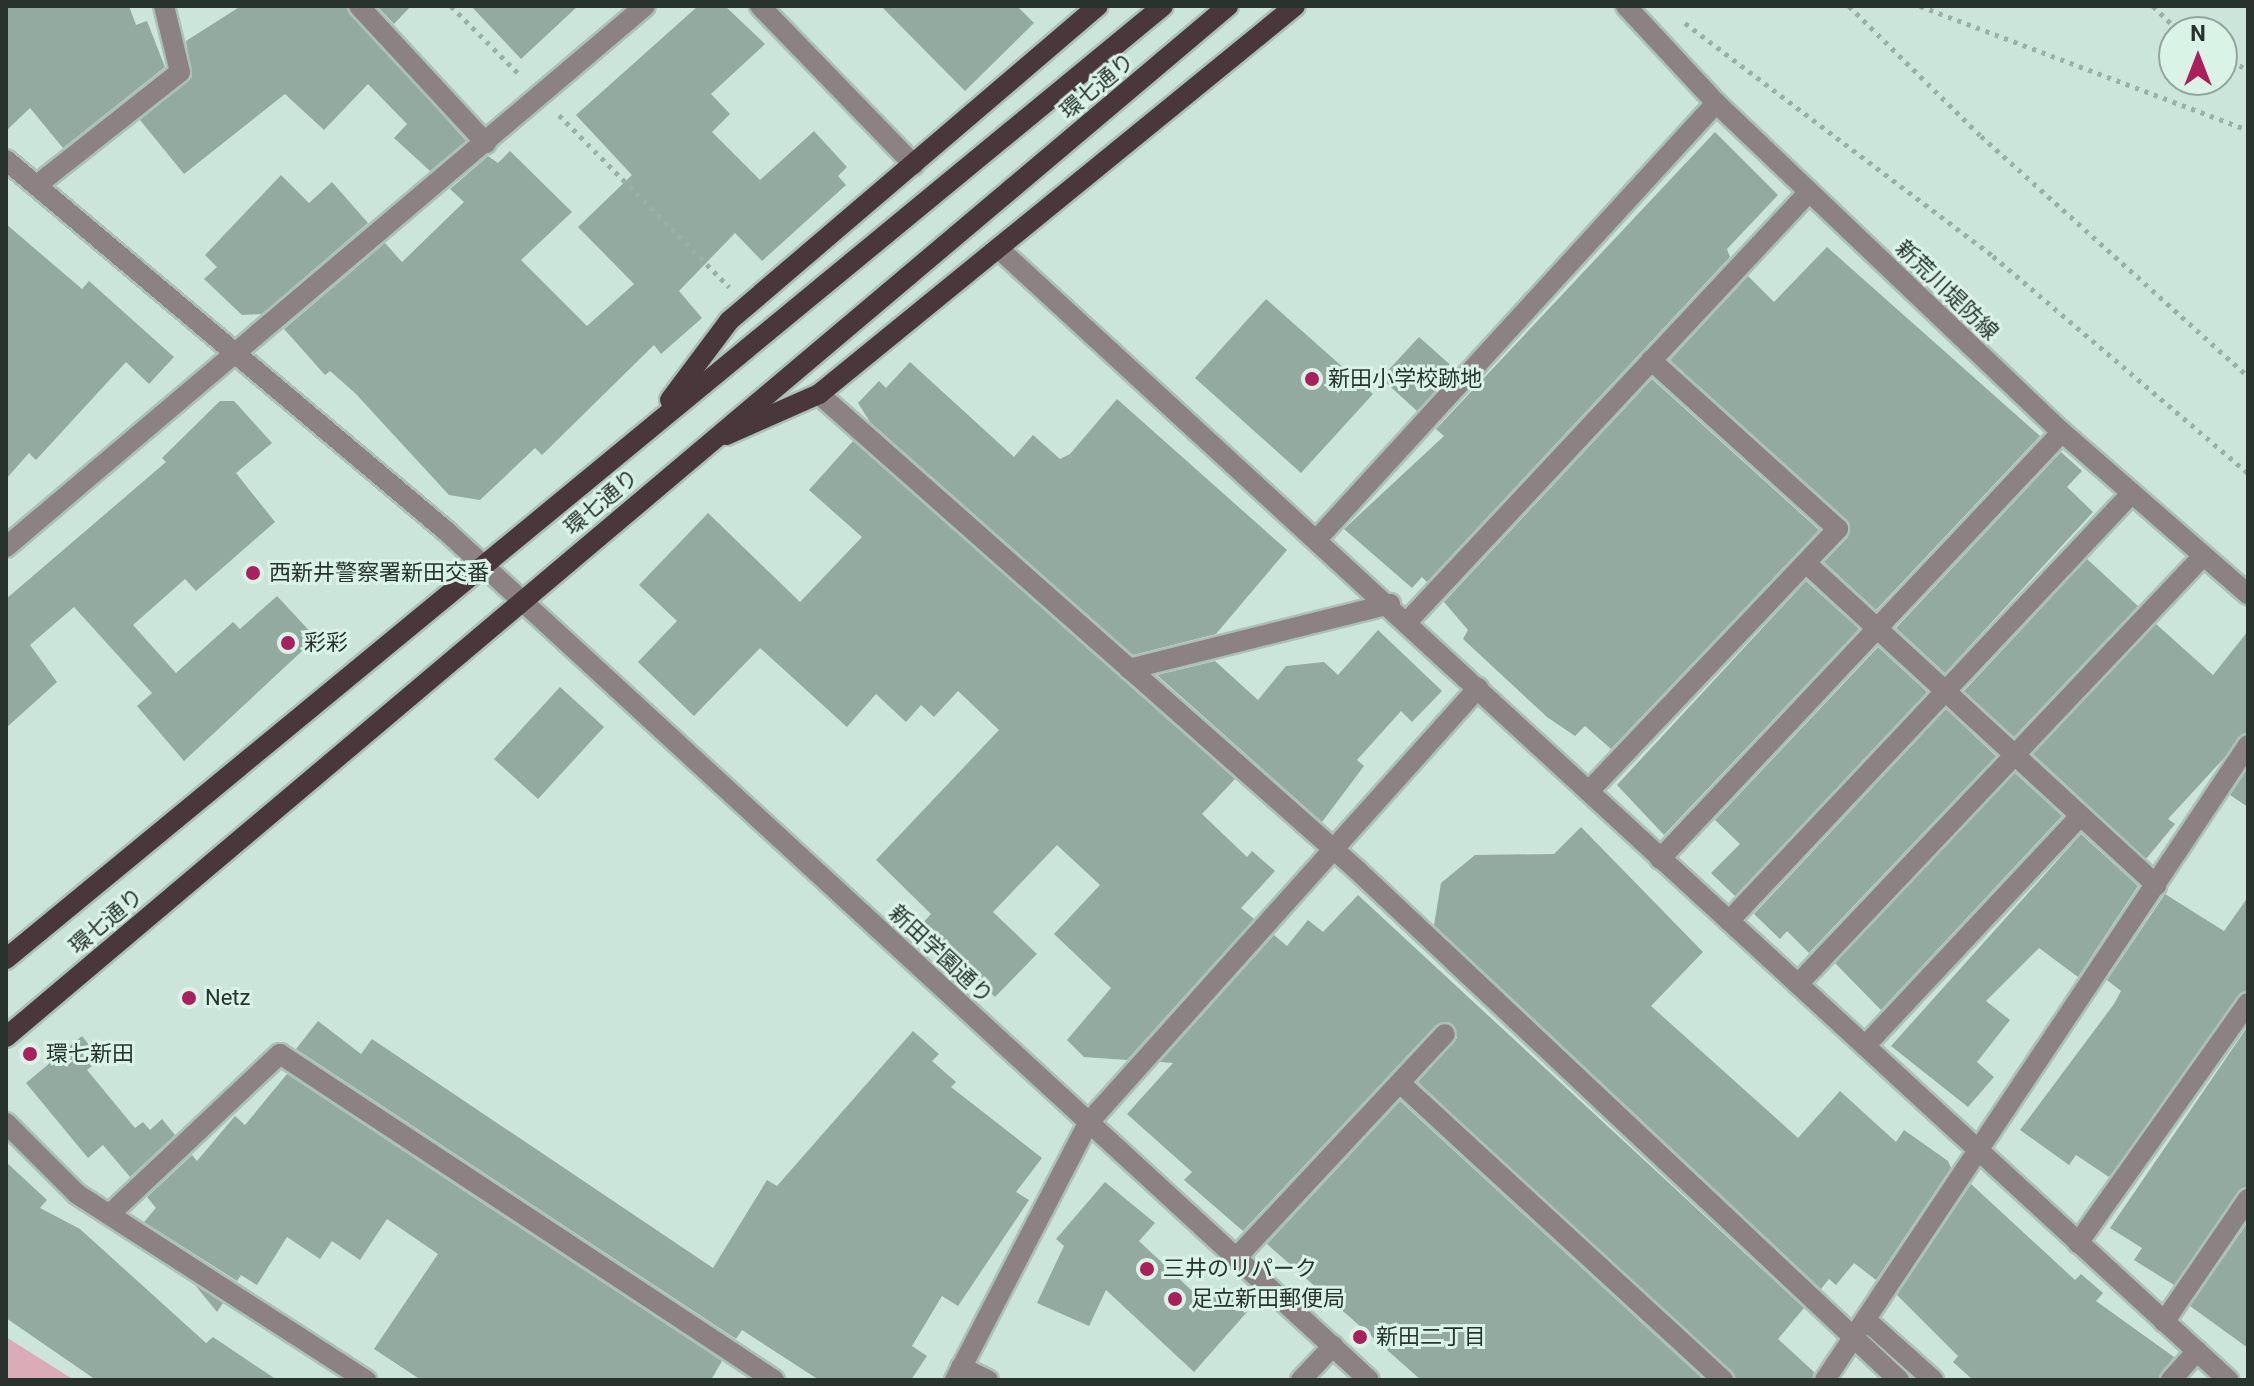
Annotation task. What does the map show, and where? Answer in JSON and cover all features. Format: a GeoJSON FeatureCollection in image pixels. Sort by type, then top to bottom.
{"type":"FeatureCollection","features":[{"type":"Feature","properties":{"kind":"main road"},"geometry":{"type":"LineString","coordinates":[[659,417],[729,321],[1098,6]]}},
{"type":"Feature","properties":{"kind":"main road","name":"環七通り"},"geometry":{"type":"LineString","coordinates":[[6,959],[480,563],[1163,6]]}},
{"type":"Feature","properties":{"kind":"main road","name":"環七通り"},"geometry":{"type":"LineString","coordinates":[[6,1037],[1228,6]]}},
{"type":"Feature","properties":{"kind":"main road"},"geometry":{"type":"LineString","coordinates":[[710,441],[819,394],[1295,6]]}},
{"type":"Feature","properties":{"kind":"street"},"geometry":{"type":"LineString","coordinates":[[37,185],[180,72],[164,6]]}},
{"type":"Feature","properties":{"kind":"street"},"geometry":{"type":"LineString","coordinates":[[359,6],[486,143]]}},
{"type":"Feature","properties":{"kind":"street"},"geometry":{"type":"LineString","coordinates":[[6,547],[240,355],[645,6]]}},
{"type":"Feature","properties":{"kind":"street"},"geometry":{"type":"LineString","coordinates":[[760,6],[914,165]]}},
{"type":"Feature","properties":{"kind":"street","name":"新荒川堤防線"},"geometry":{"type":"LineString","coordinates":[[1626,6],[1716,103],[2062,432],[2248,594]]}},
{"type":"Feature","properties":{"kind":"street"},"geometry":{"type":"LineString","coordinates":[[1319,537],[1716,103]]}},
{"type":"Feature","properties":{"kind":"street","name":"新田学園通り"},"geometry":{"type":"LineString","coordinates":[[6,160],[240,355],[480,563],[1369,1380]]}},
{"type":"Feature","properties":{"kind":"street"},"geometry":{"type":"LineString","coordinates":[[1408,621],[1809,192]]}},
{"type":"Feature","properties":{"kind":"street"},"geometry":{"type":"LineString","coordinates":[[998,248],[1319,537],[1660,859],[1979,1148],[2228,1380]]}},
{"type":"Feature","properties":{"kind":"street"},"geometry":{"type":"LineString","coordinates":[[1590,790],[1838,529],[1651,360]]}},
{"type":"Feature","properties":{"kind":"street"},"geometry":{"type":"LineString","coordinates":[[819,394],[1331,848],[1899,1380]]}},
{"type":"Feature","properties":{"kind":"street"},"geometry":{"type":"LineString","coordinates":[[1660,859],[2062,432]]}},
{"type":"Feature","properties":{"kind":"street"},"geometry":{"type":"LineString","coordinates":[[1729,921],[2131,494]]}},
{"type":"Feature","properties":{"kind":"street"},"geometry":{"type":"LineString","coordinates":[[1798,984],[2017,757],[2203,556]]}},
{"type":"Feature","properties":{"kind":"street"},"geometry":{"type":"LineString","coordinates":[[1806,563],[2156,885]]}},
{"type":"Feature","properties":{"kind":"street"},"geometry":{"type":"LineString","coordinates":[[1129,669],[1390,604]]}},
{"type":"Feature","properties":{"kind":"street"},"geometry":{"type":"LineString","coordinates":[[988,1380],[958,1374],[1089,1122],[1331,848],[1478,688]]}},
{"type":"Feature","properties":{"kind":"street"},"geometry":{"type":"LineString","coordinates":[[1825,1380],[2248,745]]}},
{"type":"Feature","properties":{"kind":"street"},"geometry":{"type":"LineString","coordinates":[[1865,1046],[2080,816]]}},
{"type":"Feature","properties":{"kind":"street"},"geometry":{"type":"LineString","coordinates":[[2078,1243],[2248,1003]]}},
{"type":"Feature","properties":{"kind":"street"},"geometry":{"type":"LineString","coordinates":[[1236,1258],[1445,1034]]}},
{"type":"Feature","properties":{"kind":"street"},"geometry":{"type":"LineString","coordinates":[[111,1213],[280,1054],[774,1380]]}},
{"type":"Feature","properties":{"kind":"street"},"geometry":{"type":"LineString","coordinates":[[1400,1083],[1723,1380]]}},
{"type":"Feature","properties":{"kind":"street"},"geometry":{"type":"LineString","coordinates":[[6,1123],[77,1194],[111,1213],[366,1380]]}},
{"type":"Feature","properties":{"kind":"street"},"geometry":{"type":"LineString","coordinates":[[2164,1322],[2248,1199]]}},
{"type":"Feature","properties":{"kind":"street"},"geometry":{"type":"LineString","coordinates":[[1866,1320],[1933,1380]]}},
{"type":"Feature","properties":{"kind":"street"},"geometry":{"type":"LineString","coordinates":[[1301,1380],[1333,1346]]}},
{"type":"Feature","properties":{"kind":"street"},"geometry":{"type":"LineString","coordinates":[[2171,1380],[2197,1351]]}},
{"type":"Feature","properties":{"kind":"path"},"geometry":{"type":"LineString","coordinates":[[451,6],[739,298]]}},
{"type":"Feature","properties":{"kind":"path"},"geometry":{"type":"LineString","coordinates":[[1849,6],[2248,376]]}},
{"type":"Feature","properties":{"kind":"path"},"geometry":{"type":"LineString","coordinates":[[1920,6],[2248,130]]}},
{"type":"Feature","properties":{"kind":"path"},"geometry":{"type":"LineString","coordinates":[[1674,16],[1993,256],[2248,473]]}},
{"type":"Feature","properties":{"kind":"shaded area"},"geometry":{"type":"Polygon","coordinates":[[[6,1337],[74,1380],[6,1380],[6,1337]]]}},
{"type":"Feature","properties":{"kind":"building"},"geometry":{"type":"Polygon","coordinates":[[[6,6],[129,6],[136,25],[147,21],[165,67],[63,148],[30,108],[6,131],[6,6]]]}},
{"type":"Feature","properties":{"kind":"building"},"geometry":{"type":"Polygon","coordinates":[[[241,6],[346,6],[466,141],[430,171],[394,138],[407,124],[368,84],[324,130],[285,94],[184,174],[140,120],[192,77],[186,41],[241,6]]]}},
{"type":"Feature","properties":{"kind":"building"},"geometry":{"type":"Polygon","coordinates":[[[377,6],[411,6],[394,24],[377,6]]]}},
{"type":"Feature","properties":{"kind":"building"},"geometry":{"type":"Polygon","coordinates":[[[471,6],[578,6],[521,59],[471,6]]]}},
{"type":"Feature","properties":{"kind":"building"},"geometry":{"type":"Polygon","coordinates":[[[698,6],[725,6],[765,44],[711,94],[730,114],[712,132],[760,180],[814,131],[847,167],[838,176],[846,185],[762,261],[735,233],[679,291],[702,318],[661,354],[654,345],[542,455],[535,448],[480,500],[449,495],[355,393],[330,371],[325,375],[284,329],[385,243],[402,262],[464,202],[450,189],[488,156],[498,163],[510,151],[572,212],[521,260],[587,326],[634,284],[578,227],[632,175],[576,115],[698,6]]]}},
{"type":"Feature","properties":{"kind":"building"},"geometry":{"type":"Polygon","coordinates":[[[881,6],[1017,6],[1034,23],[965,91],[881,6]]]}},
{"type":"Feature","properties":{"kind":"building"},"geometry":{"type":"Polygon","coordinates":[[[1715,132],[1778,195],[1727,249],[1730,257],[1427,582],[1422,577],[1412,588],[1344,529],[1444,436],[1436,429],[1715,132]]]}},
{"type":"Feature","properties":{"kind":"building"},"geometry":{"type":"Polygon","coordinates":[[[281,175],[309,203],[332,182],[368,223],[262,314],[242,315],[204,279],[217,267],[205,255],[281,175]]]}},
{"type":"Feature","properties":{"kind":"building"},"geometry":{"type":"Polygon","coordinates":[[[6,224],[82,289],[89,281],[174,357],[149,384],[126,362],[36,460],[29,453],[6,479],[6,224]]]}},
{"type":"Feature","properties":{"kind":"building"},"geometry":{"type":"Polygon","coordinates":[[[1827,247],[2040,436],[1876,610],[1824,562],[1848,537],[1847,520],[1670,360],[1748,276],[1774,302],[1827,247]]]}},
{"type":"Feature","properties":{"kind":"building"},"geometry":{"type":"Polygon","coordinates":[[[1266,299],[1373,394],[1301,473],[1195,378],[1266,299]]]}},
{"type":"Feature","properties":{"kind":"building"},"geometry":{"type":"Polygon","coordinates":[[[1419,337],[1455,369],[1417,411],[1381,378],[1419,337]]]}},
{"type":"Feature","properties":{"kind":"building"},"geometry":{"type":"Polygon","coordinates":[[[910,362],[1014,457],[1033,435],[1060,459],[1070,454],[1117,399],[1287,550],[1216,634],[1133,655],[870,422],[858,403],[879,381],[886,388],[910,362]]]}},
{"type":"Feature","properties":{"kind":"building"},"geometry":{"type":"Polygon","coordinates":[[[1652,379],[1819,530],[1611,749],[1585,726],[1575,736],[1547,717],[1463,639],[1468,630],[1444,602],[1652,379]]]}},
{"type":"Feature","properties":{"kind":"building"},"geometry":{"type":"Polygon","coordinates":[[[220,401],[234,401],[272,443],[236,473],[275,522],[196,591],[185,579],[133,625],[176,673],[233,622],[240,629],[277,596],[316,638],[184,761],[137,706],[152,693],[74,607],[30,645],[57,682],[6,728],[6,599],[166,462],[162,458],[220,401]]]}},
{"type":"Feature","properties":{"kind":"building"},"geometry":{"type":"Polygon","coordinates":[[[853,441],[1235,779],[1202,814],[1247,857],[1252,851],[1275,871],[1241,908],[1254,919],[1127,1060],[1084,1057],[1067,1040],[1111,988],[1054,934],[1100,885],[1057,845],[993,912],[1037,954],[995,997],[921,925],[931,914],[876,860],[999,730],[958,691],[934,717],[921,705],[906,722],[876,694],[847,727],[760,648],[694,716],[638,662],[677,621],[639,585],[708,513],[800,602],[862,537],[809,490],[853,441]]]}},
{"type":"Feature","properties":{"kind":"building"},"geometry":{"type":"Polygon","coordinates":[[[2061,452],[2082,471],[2067,487],[2093,512],[1945,673],[1896,628],[2061,452]]]}},
{"type":"Feature","properties":{"kind":"building"},"geometry":{"type":"Polygon","coordinates":[[[2087,559],[2138,606],[2014,737],[1964,691],[2087,559]]]}},
{"type":"Feature","properties":{"kind":"building"},"geometry":{"type":"Polygon","coordinates":[[[1806,581],[1859,629],[1664,835],[1617,785],[1806,581]]]}},
{"type":"Feature","properties":{"kind":"building"},"geometry":{"type":"Polygon","coordinates":[[[2156,624],[2213,675],[2248,631],[2248,732],[2168,819],[2175,824],[2146,859],[2033,754],[2156,624]]]}},
{"type":"Feature","properties":{"kind":"building"},"geometry":{"type":"Polygon","coordinates":[[[1378,630],[1442,691],[1412,722],[1401,711],[1357,760],[1364,766],[1322,822],[1157,675],[1215,661],[1258,700],[1286,666],[1324,662],[1338,675],[1378,630]]]}},
{"type":"Feature","properties":{"kind":"building"},"geometry":{"type":"Polygon","coordinates":[[[1878,647],[1927,692],[1735,896],[1711,873],[1740,844],[1715,820],[1878,647]]]}},
{"type":"Feature","properties":{"kind":"building"},"geometry":{"type":"Polygon","coordinates":[[[560,687],[604,727],[538,799],[494,759],[560,687]]]}},
{"type":"Feature","properties":{"kind":"building"},"geometry":{"type":"Polygon","coordinates":[[[1946,709],[1996,756],[1809,953],[1787,931],[1780,939],[1754,914],[1946,709]]]}},
{"type":"Feature","properties":{"kind":"building"},"geometry":{"type":"Polygon","coordinates":[[[2248,768],[2248,807],[2230,795],[2248,768]]]}},
{"type":"Feature","properties":{"kind":"building"},"geometry":{"type":"Polygon","coordinates":[[[2015,773],[2062,816],[1881,1010],[1835,963],[2015,773]]]}},
{"type":"Feature","properties":{"kind":"building"},"geometry":{"type":"Polygon","coordinates":[[[1581,827],[1703,952],[1651,1006],[1798,1138],[1840,1091],[1896,1142],[1904,1130],[1948,1161],[1951,1168],[1876,1280],[1854,1263],[1836,1285],[1829,1279],[1821,1289],[1434,925],[1441,883],[1475,855],[1554,854],[1581,827]]]}},
{"type":"Feature","properties":{"kind":"building"},"geometry":{"type":"Polygon","coordinates":[[[2081,834],[2138,886],[2078,977],[2039,948],[1986,1001],[2010,1020],[1977,1062],[1994,1077],[1968,1107],[1891,1046],[2081,834]]]}},
{"type":"Feature","properties":{"kind":"building"},"geometry":{"type":"Polygon","coordinates":[[[2165,894],[2224,931],[2248,897],[2248,990],[2109,1177],[2076,1155],[2069,1165],[2020,1130],[2114,1004],[2121,991],[2107,980],[2165,894]]]}},
{"type":"Feature","properties":{"kind":"building"},"geometry":{"type":"Polygon","coordinates":[[[1358,895],[1804,1308],[1778,1339],[1814,1372],[1812,1380],[1736,1380],[1418,1082],[1457,1038],[1449,1022],[1436,1025],[1243,1231],[1184,1180],[1192,1172],[1127,1114],[1173,1063],[1160,1062],[1274,935],[1287,946],[1308,920],[1323,932],[1358,895]]]}},
{"type":"Feature","properties":{"kind":"building"},"geometry":{"type":"Polygon","coordinates":[[[318,1021],[361,1054],[372,1039],[713,1268],[767,1180],[777,1186],[913,1031],[939,1054],[932,1061],[956,1082],[951,1087],[1042,1158],[1016,1192],[1029,1200],[958,1306],[942,1296],[912,1346],[927,1356],[911,1380],[819,1380],[742,1330],[736,1339],[296,1049],[318,1021]]]}},
{"type":"Feature","properties":{"kind":"building"},"geometry":{"type":"Polygon","coordinates":[[[2248,1026],[2248,1186],[2174,1285],[2134,1260],[2142,1248],[2110,1228],[2248,1026]]]}},
{"type":"Feature","properties":{"kind":"building"},"geometry":{"type":"Polygon","coordinates":[[[82,1036],[100,1059],[87,1070],[135,1128],[143,1122],[150,1130],[162,1119],[175,1135],[130,1177],[103,1145],[88,1158],[26,1083],[82,1036]]]}},
{"type":"Feature","properties":{"kind":"building"},"geometry":{"type":"Polygon","coordinates":[[[287,1074],[722,1361],[711,1380],[421,1380],[374,1349],[438,1254],[387,1219],[360,1260],[332,1241],[320,1259],[287,1237],[257,1285],[241,1275],[237,1281],[144,1222],[156,1208],[147,1197],[192,1155],[197,1161],[235,1116],[245,1125],[287,1074]]]}},
{"type":"Feature","properties":{"kind":"building"},"geometry":{"type":"Polygon","coordinates":[[[1400,1101],[1704,1380],[1421,1380],[1267,1244],[1400,1101]]]}},
{"type":"Feature","properties":{"kind":"building"},"geometry":{"type":"Polygon","coordinates":[[[6,1162],[47,1200],[40,1208],[80,1229],[206,1343],[213,1337],[277,1380],[96,1380],[6,1318],[6,1162]]]}},
{"type":"Feature","properties":{"kind":"building"},"geometry":{"type":"Polygon","coordinates":[[[1105,1182],[1155,1223],[1139,1241],[1206,1304],[1220,1288],[1247,1312],[1194,1372],[1106,1290],[1089,1326],[1037,1303],[1064,1246],[1056,1239],[1105,1182]]]}},
{"type":"Feature","properties":{"kind":"building"},"geometry":{"type":"Polygon","coordinates":[[[1971,1184],[2075,1280],[2081,1274],[2103,1293],[2096,1301],[2174,1357],[2158,1380],[1973,1380],[1953,1362],[1958,1356],[1897,1295],[1971,1184]]]}},
{"type":"Feature","properties":{"kind":"building"},"geometry":{"type":"Polygon","coordinates":[[[2248,1222],[2248,1348],[2190,1306],[2248,1222]]]}},
{"type":"Feature","properties":{"kind":"building"},"geometry":{"type":"Polygon","coordinates":[[[195,1285],[223,1303],[217,1312],[195,1285]]]}},
{"type":"Feature","properties":{"kind":"place","name":"新田小学校跡地"},"geometry":{"type":"Point","coordinates":[1312,379]}},
{"type":"Feature","properties":{"kind":"place","name":"西新井警察署新田交番"},"geometry":{"type":"Point","coordinates":[253,573]}},
{"type":"Feature","properties":{"kind":"place","name":"彩彩"},"geometry":{"type":"Point","coordinates":[288,643]}},
{"type":"Feature","properties":{"kind":"place","name":"Netz"},"geometry":{"type":"Point","coordinates":[189,998]}},
{"type":"Feature","properties":{"kind":"place","name":"環七新田"},"geometry":{"type":"Point","coordinates":[30,1054]}},
{"type":"Feature","properties":{"kind":"place","name":"三井のリパーク"},"geometry":{"type":"Point","coordinates":[1147,1269]}},
{"type":"Feature","properties":{"kind":"place","name":"足立新田郵便局"},"geometry":{"type":"Point","coordinates":[1175,1299]}},
{"type":"Feature","properties":{"kind":"place","name":"新田二丁目"},"geometry":{"type":"Point","coordinates":[1360,1337]}}]}
